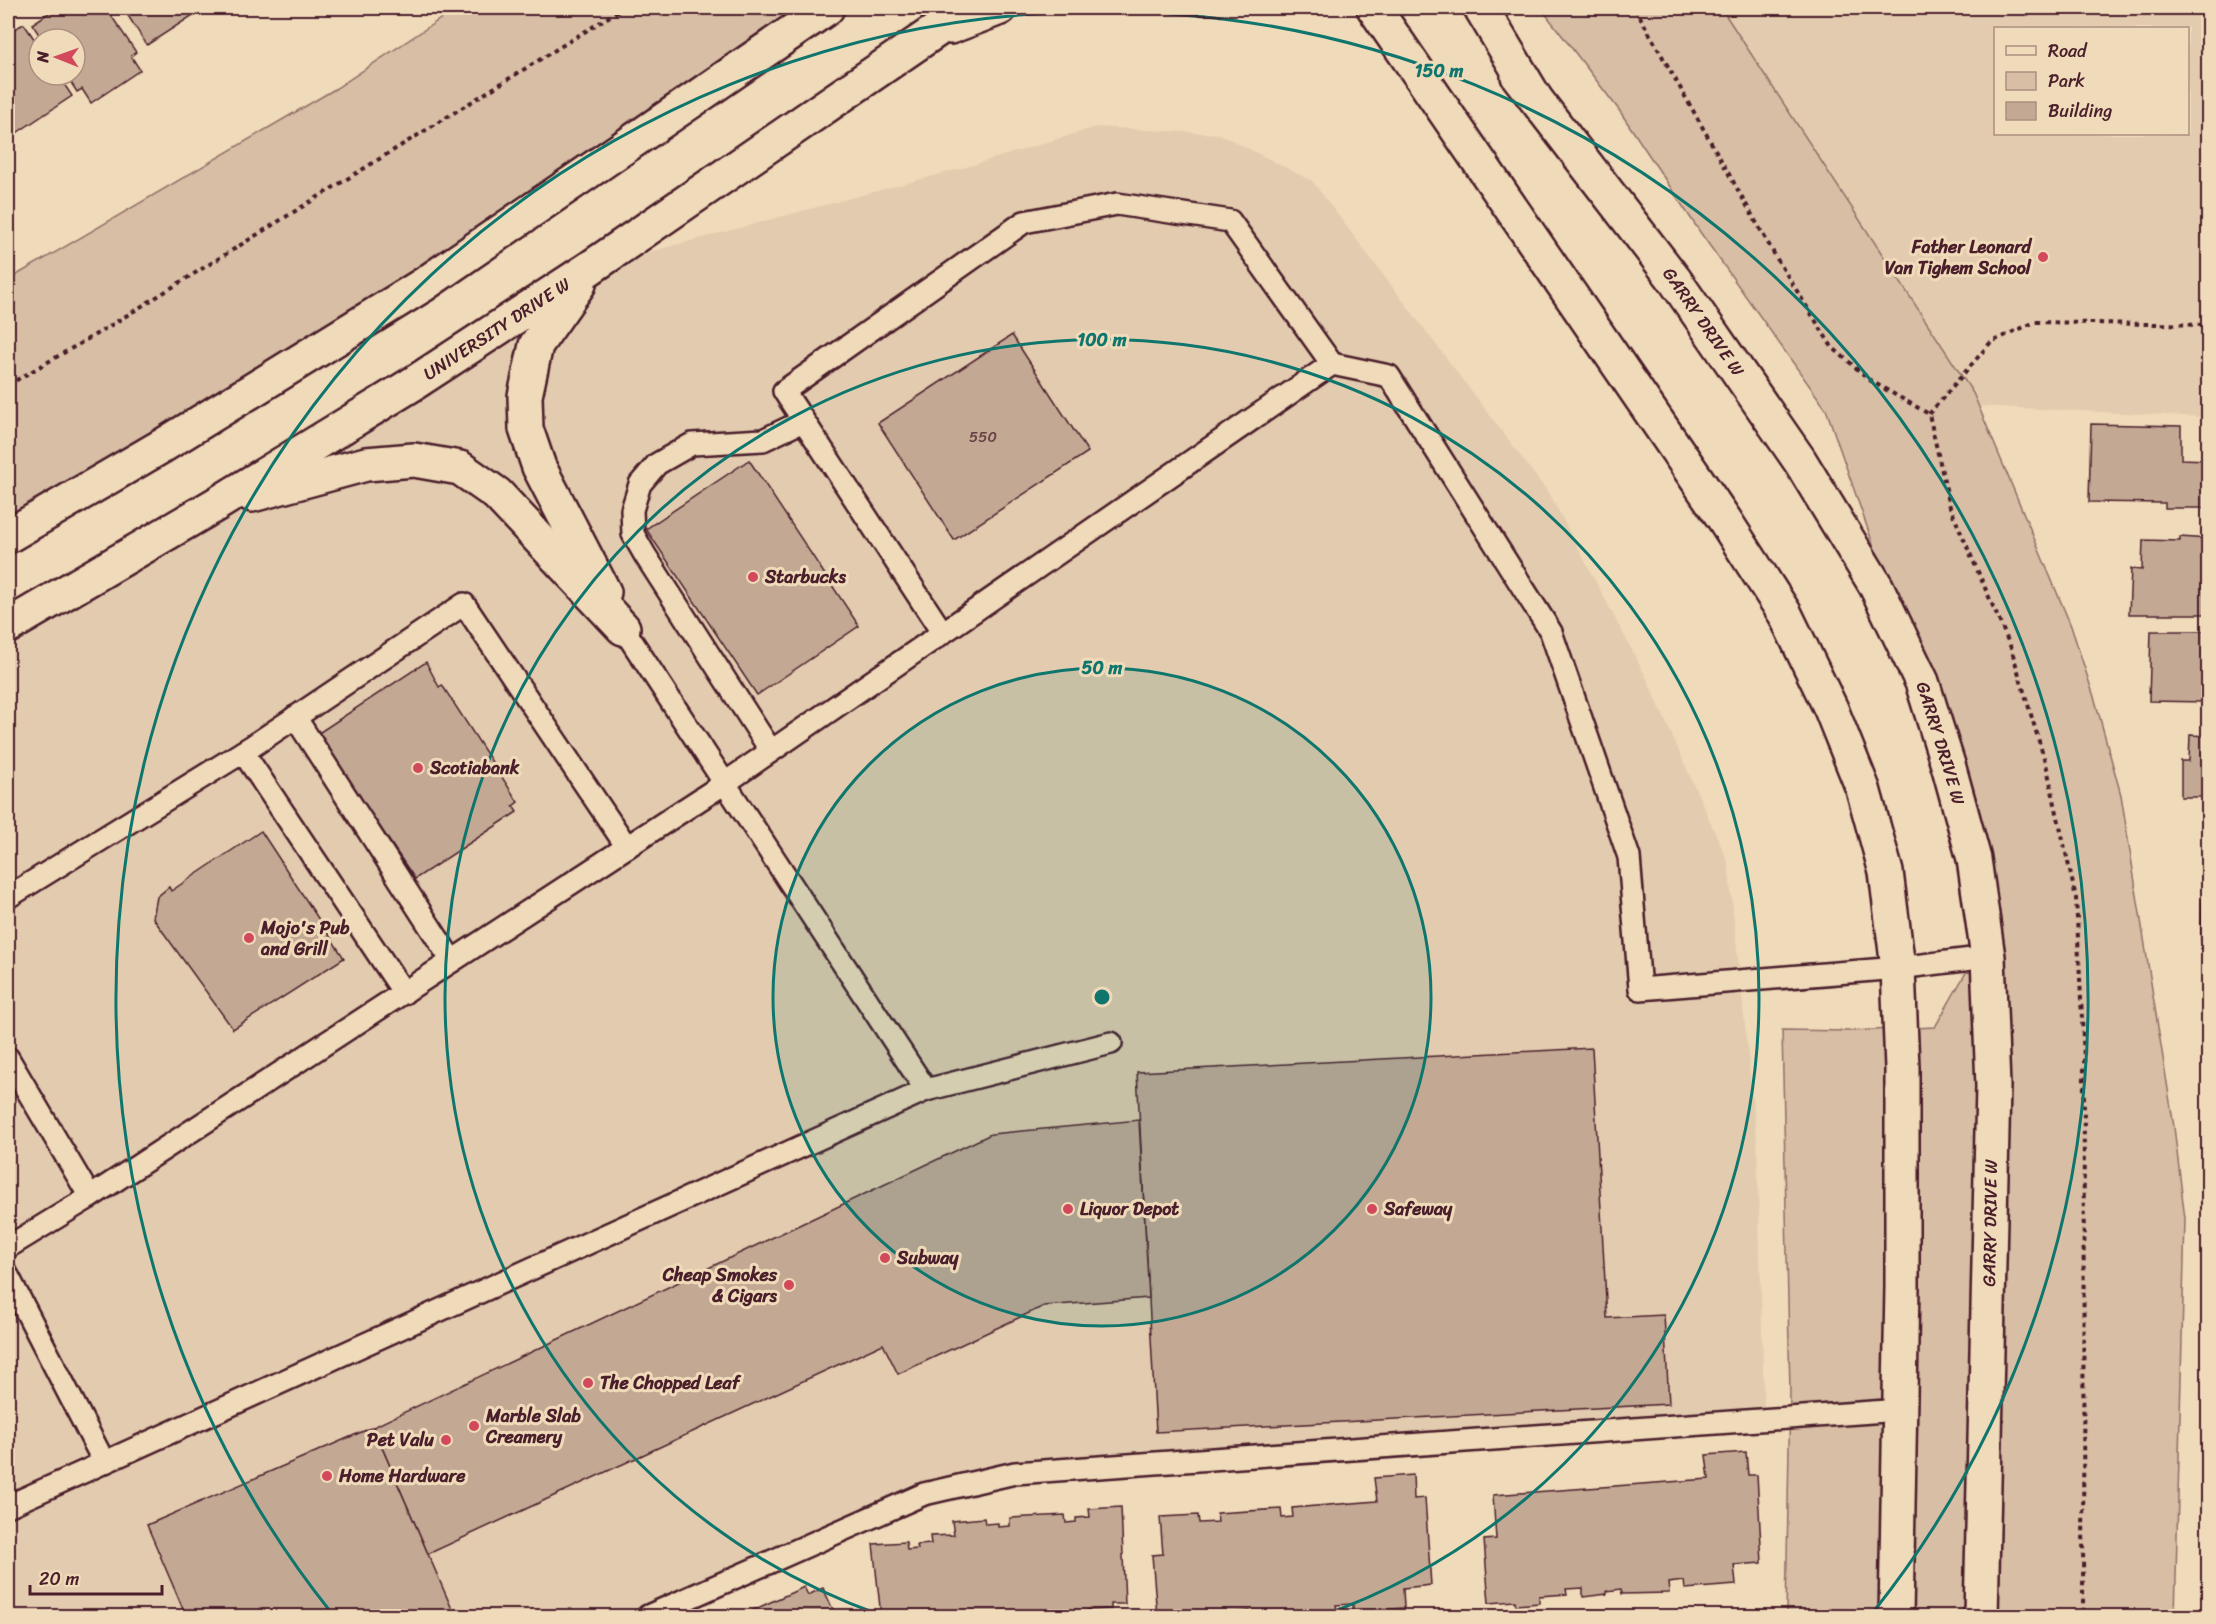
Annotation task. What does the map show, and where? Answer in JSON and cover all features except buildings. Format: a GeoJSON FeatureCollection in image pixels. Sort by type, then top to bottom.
{"type":"FeatureCollection","features":[{"type":"Feature","properties":{"kind":"main road"},"geometry":{"type":"LineString","coordinates":[[8,536],[162,446],[423,285],[828,8]]}},
{"type":"Feature","properties":{"kind":"main road","name":"UNIVERSITY DRIVE W"},"geometry":{"type":"LineString","coordinates":[[8,626],[215,505],[411,386],[590,268],[969,8]]}},
{"type":"Feature","properties":{"kind":"main road"},"geometry":{"type":"LineString","coordinates":[[926,37],[1000,8]]}},
{"type":"Feature","properties":{"kind":"main road"},"geometry":{"type":"LineString","coordinates":[[1374,8],[1724,519],[1785,614],[1831,709],[1863,789],[1886,872],[1898,968],[1902,1102],[1896,1617]]}},
{"type":"Feature","properties":{"kind":"main road","name":"GARRY DRIVE W"},"geometry":{"type":"LineString","coordinates":[[1466,8],[1674,279],[1800,461],[1876,586],[1922,682],[1974,859],[1988,957],[1993,1086],[1981,1617]]}},
{"type":"Feature","properties":{"kind":"main road"},"geometry":{"type":"LineString","coordinates":[[1481,8],[1535,98]]}},
{"type":"Feature","properties":{"kind":"main road"},"geometry":{"type":"LineString","coordinates":[[590,268],[536,345],[525,396],[526,429],[539,467],[623,628]]}},
{"type":"Feature","properties":{"kind":"main road"},"geometry":{"type":"LineString","coordinates":[[215,505],[366,464],[414,460],[460,468],[497,494],[623,628]]}},
{"type":"Feature","properties":{"kind":"lane"},"geometry":{"type":"LineString","coordinates":[[942,632],[784,391],[1024,222],[1117,204],[1230,221],[1332,364],[1389,376],[1551,632],[1629,857],[1640,989],[1898,968],[1988,957]]}},
{"type":"Feature","properties":{"kind":"lane"},"geometry":{"type":"LineString","coordinates":[[8,1247],[90,1197],[725,783],[1332,364]]}},
{"type":"Feature","properties":{"kind":"lane"},"geometry":{"type":"LineString","coordinates":[[771,751],[645,555],[633,534],[632,510],[640,484],[657,464],[692,444],[763,440],[803,421]]}},
{"type":"Feature","properties":{"kind":"lane"},"geometry":{"type":"LineString","coordinates":[[8,897],[243,752],[464,604],[627,847]]}},
{"type":"Feature","properties":{"kind":"lane"},"geometry":{"type":"LineString","coordinates":[[623,628],[926,1090]]}},
{"type":"Feature","properties":{"kind":"lane"},"geometry":{"type":"LineString","coordinates":[[295,717],[453,961]]}},
{"type":"Feature","properties":{"kind":"lane"},"geometry":{"type":"LineString","coordinates":[[243,752],[404,993]]}},
{"type":"Feature","properties":{"kind":"lane"},"geometry":{"type":"LineString","coordinates":[[8,1506],[926,1090],[1111,1043]]}},
{"type":"Feature","properties":{"kind":"lane"},"geometry":{"type":"LineString","coordinates":[[8,1058],[90,1197]]}},
{"type":"Feature","properties":{"kind":"lane"},"geometry":{"type":"LineString","coordinates":[[8,1276],[104,1462]]}},
{"type":"Feature","properties":{"kind":"lane"},"geometry":{"type":"LineString","coordinates":[[648,1617],[924,1494],[1016,1473],[1900,1410]]}},
{"type":"Feature","properties":{"kind":"path"},"geometry":{"type":"LineString","coordinates":[[8,386],[100,332],[623,8]]}},
{"type":"Feature","properties":{"kind":"path"},"geometry":{"type":"LineString","coordinates":[[1929,414],[1991,342],[2035,322],[2208,325]]}},
{"type":"Feature","properties":{"kind":"shaded area","name":"Father Leonard Van Tighem School"},"geometry":{"type":"Polygon","coordinates":[[[1715,8],[2208,8],[2208,417],[1976,406],[1715,8]]]}},
{"type":"Feature","properties":{"kind":"shaded area"},"geometry":{"type":"Polygon","coordinates":[[[1096,127],[1219,134],[1312,181],[1550,495],[1647,679],[1728,862],[1757,1143],[1764,1410],[1128,1464],[924,1494],[647,1616],[8,1616],[8,626],[590,268],[967,167],[1096,127]]]}},
{"type":"Feature","properties":{"kind":"green space"},"geometry":{"type":"Polygon","coordinates":[[[457,8],[823,8],[8,536],[8,280],[335,89],[457,8]]]}},
{"type":"Feature","properties":{"kind":"green space"},"geometry":{"type":"Polygon","coordinates":[[[1541,8],[1721,8],[1973,393],[2071,626],[2095,700],[2121,795],[2174,1127],[2185,1219],[2175,1616],[1786,1616],[1790,1391],[1782,1030],[1850,1031],[1935,1027],[1980,948],[1920,679],[1826,409],[1700,232],[1619,110],[1541,8]]]}},
{"type":"Feature","properties":{"kind":"place","name":"Father Leonard Van Tighem School"},"geometry":{"type":"Point","coordinates":[2043,257]}},
{"type":"Feature","properties":{"kind":"place","name":"Starbucks"},"geometry":{"type":"Point","coordinates":[753,577]}},
{"type":"Feature","properties":{"kind":"place","name":"Scotiabank"},"geometry":{"type":"Point","coordinates":[418,768]}},
{"type":"Feature","properties":{"kind":"place","name":"Mojo's Pub and Grill"},"geometry":{"type":"Point","coordinates":[249,938]}},
{"type":"Feature","properties":{"kind":"place","name":"Liquor Depot"},"geometry":{"type":"Point","coordinates":[1068,1209]}},
{"type":"Feature","properties":{"kind":"place","name":"Safeway"},"geometry":{"type":"Point","coordinates":[1372,1209]}},
{"type":"Feature","properties":{"kind":"place","name":"Subway"},"geometry":{"type":"Point","coordinates":[885,1258]}},
{"type":"Feature","properties":{"kind":"place","name":"Cheap Smokes & Cigars"},"geometry":{"type":"Point","coordinates":[789,1285]}},
{"type":"Feature","properties":{"kind":"place","name":"The Chopped Leaf"},"geometry":{"type":"Point","coordinates":[588,1383]}},
{"type":"Feature","properties":{"kind":"place","name":"Marble Slab Creamery"},"geometry":{"type":"Point","coordinates":[474,1426]}},
{"type":"Feature","properties":{"kind":"place","name":"Pet Valu"},"geometry":{"type":"Point","coordinates":[446,1440]}},
{"type":"Feature","properties":{"kind":"place","name":"Home Hardware"},"geometry":{"type":"Point","coordinates":[327,1476]}}]}
